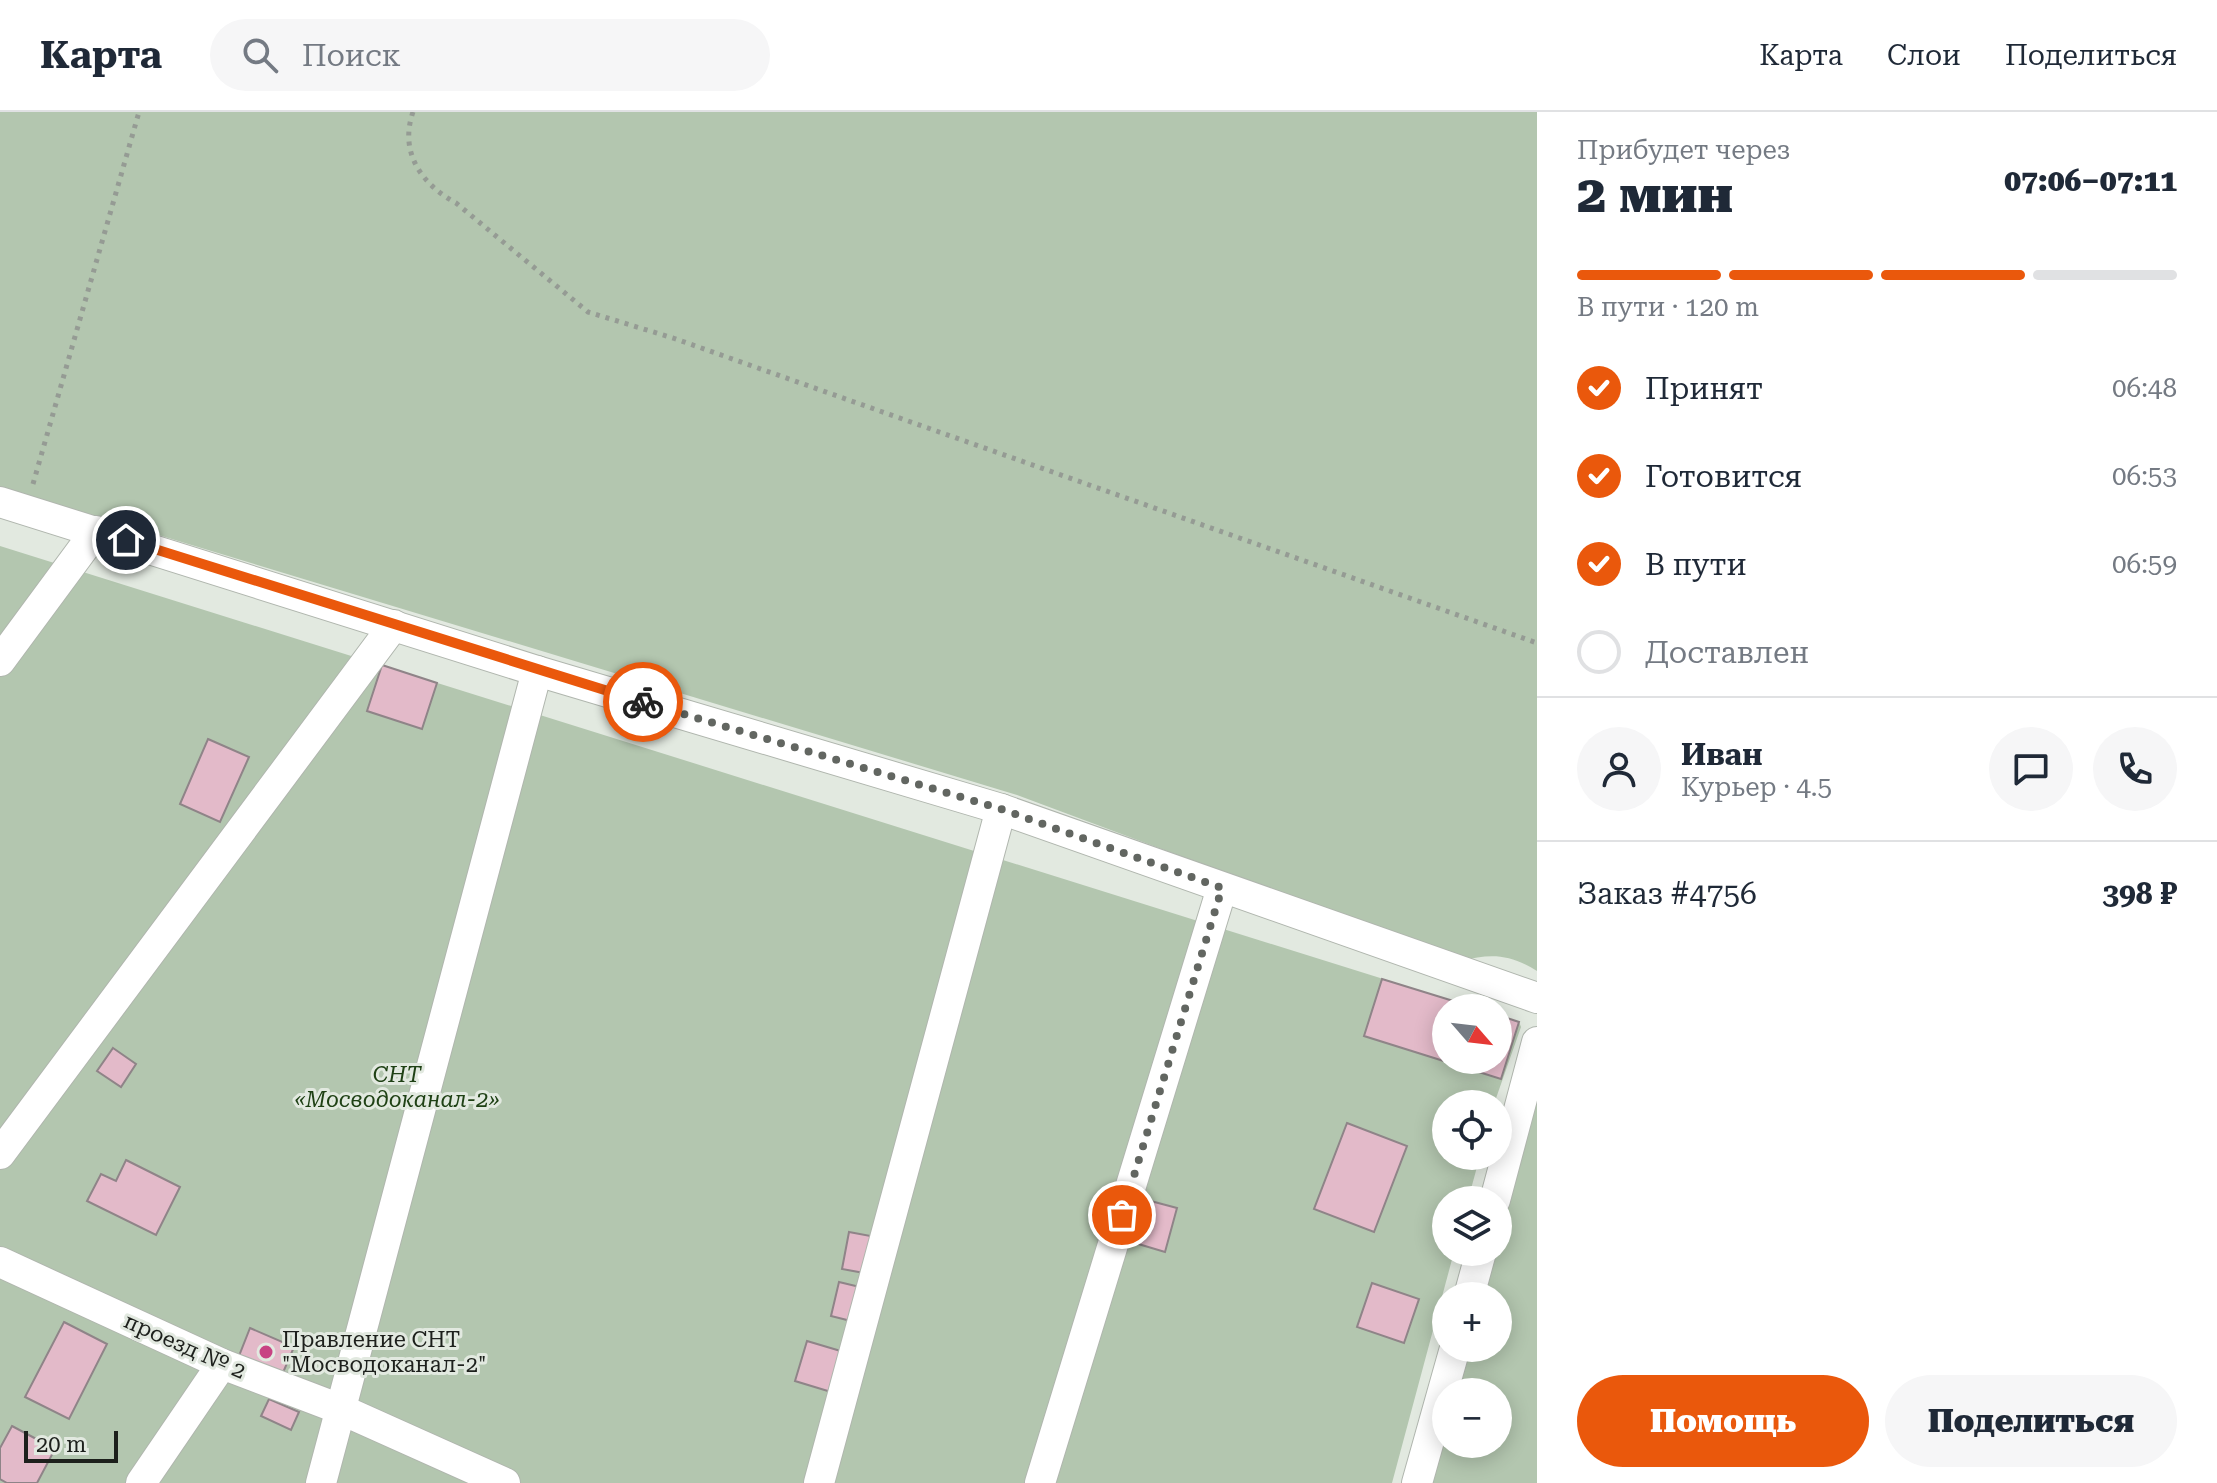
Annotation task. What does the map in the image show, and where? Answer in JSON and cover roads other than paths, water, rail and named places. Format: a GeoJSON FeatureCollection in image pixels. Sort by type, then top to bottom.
{"type":"FeatureCollection","features":[{"type":"Feature","properties":{"kind":"street"},"geometry":{"type":"LineString","coordinates":[[13,506],[537,671],[1001,809],[1537,998]]}},
{"type":"Feature","properties":{"kind":"street"},"geometry":{"type":"LineString","coordinates":[[0,661],[96,531]]}},
{"type":"Feature","properties":{"kind":"street"},"geometry":{"type":"LineString","coordinates":[[0,1154],[394,625]]}},
{"type":"Feature","properties":{"kind":"street"},"geometry":{"type":"LineString","coordinates":[[321,1483],[537,671]]}},
{"type":"Feature","properties":{"kind":"street"},"geometry":{"type":"LineString","coordinates":[[819,1483],[1001,809]]}},
{"type":"Feature","properties":{"kind":"street"},"geometry":{"type":"LineString","coordinates":[[1040,1483],[1222,888]]}},
{"type":"Feature","properties":{"kind":"street"},"geometry":{"type":"LineString","coordinates":[[1499,1186],[1537,1042]]}},
{"type":"Feature","properties":{"kind":"street","name":"проезд № 2"},"geometry":{"type":"LineString","coordinates":[[0,1262],[222,1364],[340,1409],[505,1483]]}},
{"type":"Feature","properties":{"kind":"street"},"geometry":{"type":"LineString","coordinates":[[1417,1483],[1451,1362]]}},
{"type":"Feature","properties":{"kind":"street"},"geometry":{"type":"LineString","coordinates":[[141,1483],[222,1364]]}},
{"type":"Feature","properties":{"kind":"place","name":"Правление СНТ \"Мосводоканал-2\""},"geometry":{"type":"Point","coordinates":[266,1352]}},
{"type":"Feature","properties":{"kind":"park label","name":"СНТ «Мосводоканал-2»"},"geometry":{"type":"Point","coordinates":[397,1086]}}]}
